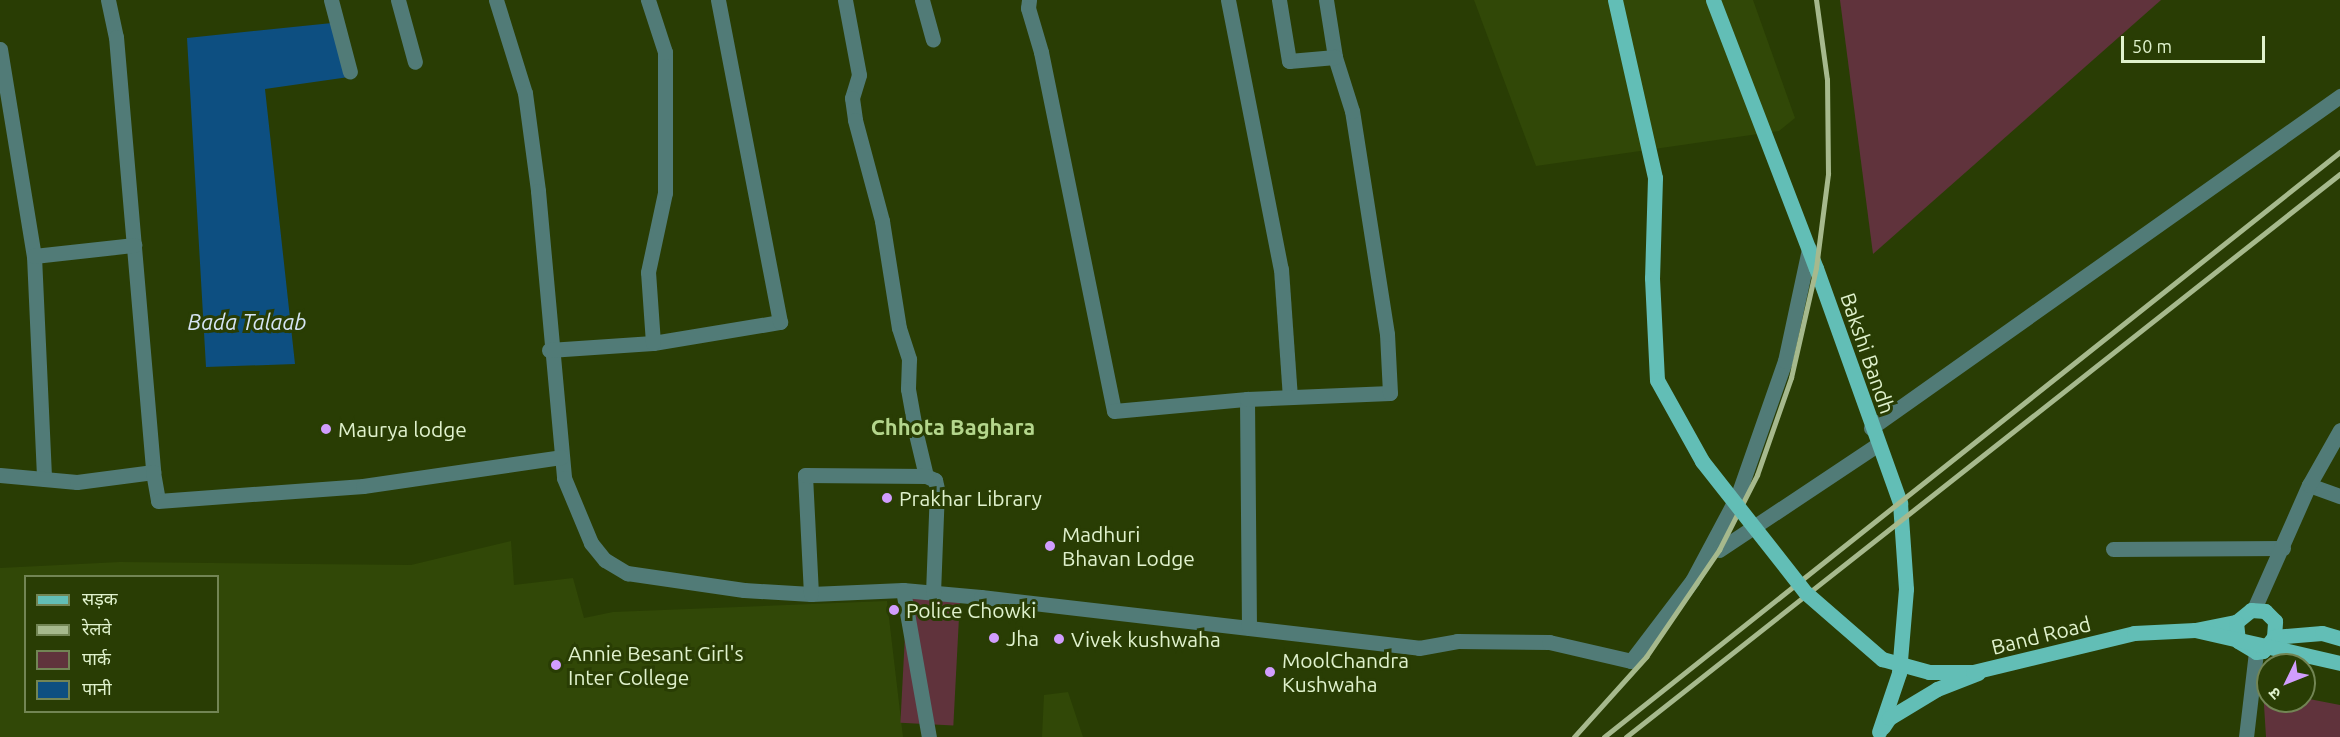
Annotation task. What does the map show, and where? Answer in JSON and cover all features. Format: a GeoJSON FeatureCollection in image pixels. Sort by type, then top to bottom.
{"type":"FeatureCollection","features":[{"type":"Feature","properties":{"kind":"main road"},"geometry":{"type":"LineString","coordinates":[[1615,0],[1655,178],[1652,278],[1657,380],[1702,461],[1806,593],[1882,659],[1929,672],[1973,672],[2134,633],[2194,630],[2340,665]]}},
{"type":"Feature","properties":{"kind":"main road","name":"Bakshi Bandh"},"geometry":{"type":"LineString","coordinates":[[1713,0],[1809,249],[1877,445],[1900,503],[1906,589],[1899,673],[1878,734]]}},
{"type":"Feature","properties":{"kind":"main road"},"geometry":{"type":"LineString","coordinates":[[2254,609],[2265,611],[2275,621],[2274,637],[2263,651],[2256,652],[2238,641],[2236,622],[2245,612],[2254,609]]}},
{"type":"Feature","properties":{"kind":"main road","name":"Band Road"},"geometry":{"type":"LineString","coordinates":[[1878,734],[1889,718],[1937,689],[2016,659],[2079,644],[2236,622]]}},
{"type":"Feature","properties":{"kind":"main road"},"geometry":{"type":"LineString","coordinates":[[2274,637],[2322,633],[2340,638]]}},
{"type":"Feature","properties":{"kind":"main road"},"geometry":{"type":"LineString","coordinates":[[2274,637],[2306,657],[2340,665]]}},
{"type":"Feature","properties":{"kind":"street"},"geometry":{"type":"LineString","coordinates":[[108,0],[116,37],[153,472],[158,501],[363,486],[561,457]]}},
{"type":"Feature","properties":{"kind":"street"},"geometry":{"type":"LineString","coordinates":[[331,0],[350,72]]}},
{"type":"Feature","properties":{"kind":"street"},"geometry":{"type":"LineString","coordinates":[[398,0],[415,62]]}},
{"type":"Feature","properties":{"kind":"street"},"geometry":{"type":"LineString","coordinates":[[496,0],[525,93],[538,191],[549,350],[564,478],[591,543],[604,560],[627,573],[744,590],[811,594],[903,590],[1419,648],[1456,641],[1549,642],[1631,661],[1692,581],[1738,495],[1785,361],[1809,249]]}},
{"type":"Feature","properties":{"kind":"street"},"geometry":{"type":"LineString","coordinates":[[648,0],[665,52],[665,193],[648,272],[653,343]]}},
{"type":"Feature","properties":{"kind":"street"},"geometry":{"type":"LineString","coordinates":[[549,350],[653,343],[780,322],[718,0]]}},
{"type":"Feature","properties":{"kind":"street"},"geometry":{"type":"LineString","coordinates":[[845,0],[859,75],[852,98],[855,120],[882,221],[899,328],[909,359],[908,389],[926,476]]}},
{"type":"Feature","properties":{"kind":"street"},"geometry":{"type":"LineString","coordinates":[[922,0],[933,40]]}},
{"type":"Feature","properties":{"kind":"street"},"geometry":{"type":"LineString","coordinates":[[1029,0],[1114,411],[1248,399],[1390,393],[1388,334],[1352,111],[1335,57],[1326,0]]}},
{"type":"Feature","properties":{"kind":"street"},"geometry":{"type":"LineString","coordinates":[[1228,0],[1281,269],[1290,397]]}},
{"type":"Feature","properties":{"kind":"street"},"geometry":{"type":"LineString","coordinates":[[1278,0],[1288,61],[1335,57]]}},
{"type":"Feature","properties":{"kind":"street"},"geometry":{"type":"LineString","coordinates":[[0,49],[34,256],[44,479]]}},
{"type":"Feature","properties":{"kind":"street"},"geometry":{"type":"LineString","coordinates":[[1871,428],[2340,96]]}},
{"type":"Feature","properties":{"kind":"street"},"geometry":{"type":"LineString","coordinates":[[34,256],[134,246]]}},
{"type":"Feature","properties":{"kind":"street"},"geometry":{"type":"LineString","coordinates":[[1248,399],[1249,628]]}},
{"type":"Feature","properties":{"kind":"street"},"geometry":{"type":"LineString","coordinates":[[2254,609],[2283,548],[2309,484],[2340,430]]}},
{"type":"Feature","properties":{"kind":"street"},"geometry":{"type":"LineString","coordinates":[[1719,550],[1877,445]]}},
{"type":"Feature","properties":{"kind":"street"},"geometry":{"type":"LineString","coordinates":[[0,475],[77,482],[153,472]]}},
{"type":"Feature","properties":{"kind":"street"},"geometry":{"type":"LineString","coordinates":[[811,594],[805,475],[926,476],[935,480],[937,489],[933,593]]}},
{"type":"Feature","properties":{"kind":"street"},"geometry":{"type":"LineString","coordinates":[[2309,484],[2340,496]]}},
{"type":"Feature","properties":{"kind":"street"},"geometry":{"type":"LineString","coordinates":[[2113,549],[2283,548]]}},
{"type":"Feature","properties":{"kind":"street"},"geometry":{"type":"LineString","coordinates":[[903,590],[929,737]]}},
{"type":"Feature","properties":{"kind":"street"},"geometry":{"type":"LineString","coordinates":[[2246,737],[2256,652]]}},
{"type":"Feature","properties":{"kind":"shaded area"},"geometry":{"type":"Polygon","coordinates":[[[1474,0],[1753,0],[1795,118],[1779,131],[1536,166],[1474,0]]]}},
{"type":"Feature","properties":{"kind":"shaded area","name":"Annie Besant Girl's Inter College"},"geometry":{"type":"Polygon","coordinates":[[[511,541],[514,585],[573,578],[584,618],[613,612],[887,601],[903,737],[0,737],[0,568],[120,562],[411,565],[511,541]]]}},
{"type":"Feature","properties":{"kind":"shaded area"},"geometry":{"type":"Polygon","coordinates":[[[1068,692],[1083,737],[1042,737],[1044,695],[1068,692]]]}},
{"type":"Feature","properties":{"kind":"green space"},"geometry":{"type":"Polygon","coordinates":[[[1840,0],[2161,0],[1873,254],[1840,0]]]}},
{"type":"Feature","properties":{"kind":"green space"},"geometry":{"type":"Polygon","coordinates":[[[907,597],[960,600],[953,726],[900,723],[907,597]]]}},
{"type":"Feature","properties":{"kind":"green space"},"geometry":{"type":"Polygon","coordinates":[[[2316,700],[2340,705],[2340,737],[2266,737],[2264,713],[2316,713],[2316,700]]]}},
{"type":"Feature","properties":{"kind":"water","name":"Bada Talaab"},"geometry":{"type":"Polygon","coordinates":[[[332,23],[349,77],[265,89],[295,364],[206,367],[187,38],[332,23]]]}},
{"type":"Feature","properties":{"kind":"railway"},"geometry":{"type":"LineString","coordinates":[[1574,737],[1646,657],[1719,550],[1757,475],[1791,378],[1816,268],[1828,174],[1827,80],[1816,0]]}},
{"type":"Feature","properties":{"kind":"railway"},"geometry":{"type":"LineString","coordinates":[[1604,737],[2340,152]]}},
{"type":"Feature","properties":{"kind":"railway"},"geometry":{"type":"LineString","coordinates":[[1626,737],[2340,174]]}},
{"type":"Feature","properties":{"kind":"place","name":"Maurya lodge"},"geometry":{"type":"Point","coordinates":[326,429]}},
{"type":"Feature","properties":{"kind":"place","name":"Prakhar Library"},"geometry":{"type":"Point","coordinates":[887,498]}},
{"type":"Feature","properties":{"kind":"place","name":"Madhuri Bhavan Lodge"},"geometry":{"type":"Point","coordinates":[1050,546]}},
{"type":"Feature","properties":{"kind":"place","name":"Police Chowki"},"geometry":{"type":"Point","coordinates":[894,610]}},
{"type":"Feature","properties":{"kind":"place","name":"Jha"},"geometry":{"type":"Point","coordinates":[994,638]}},
{"type":"Feature","properties":{"kind":"place","name":"Vivek kushwaha"},"geometry":{"type":"Point","coordinates":[1059,639]}},
{"type":"Feature","properties":{"kind":"place","name":"Annie Besant Girl's Inter College"},"geometry":{"type":"Point","coordinates":[556,665]}},
{"type":"Feature","properties":{"kind":"place","name":"MoolChandra Kushwaha"},"geometry":{"type":"Point","coordinates":[1270,672]}},
{"type":"Feature","properties":{"kind":"district","name":"Chhota Baghara"},"geometry":{"type":"Point","coordinates":[953,427]}}]}
